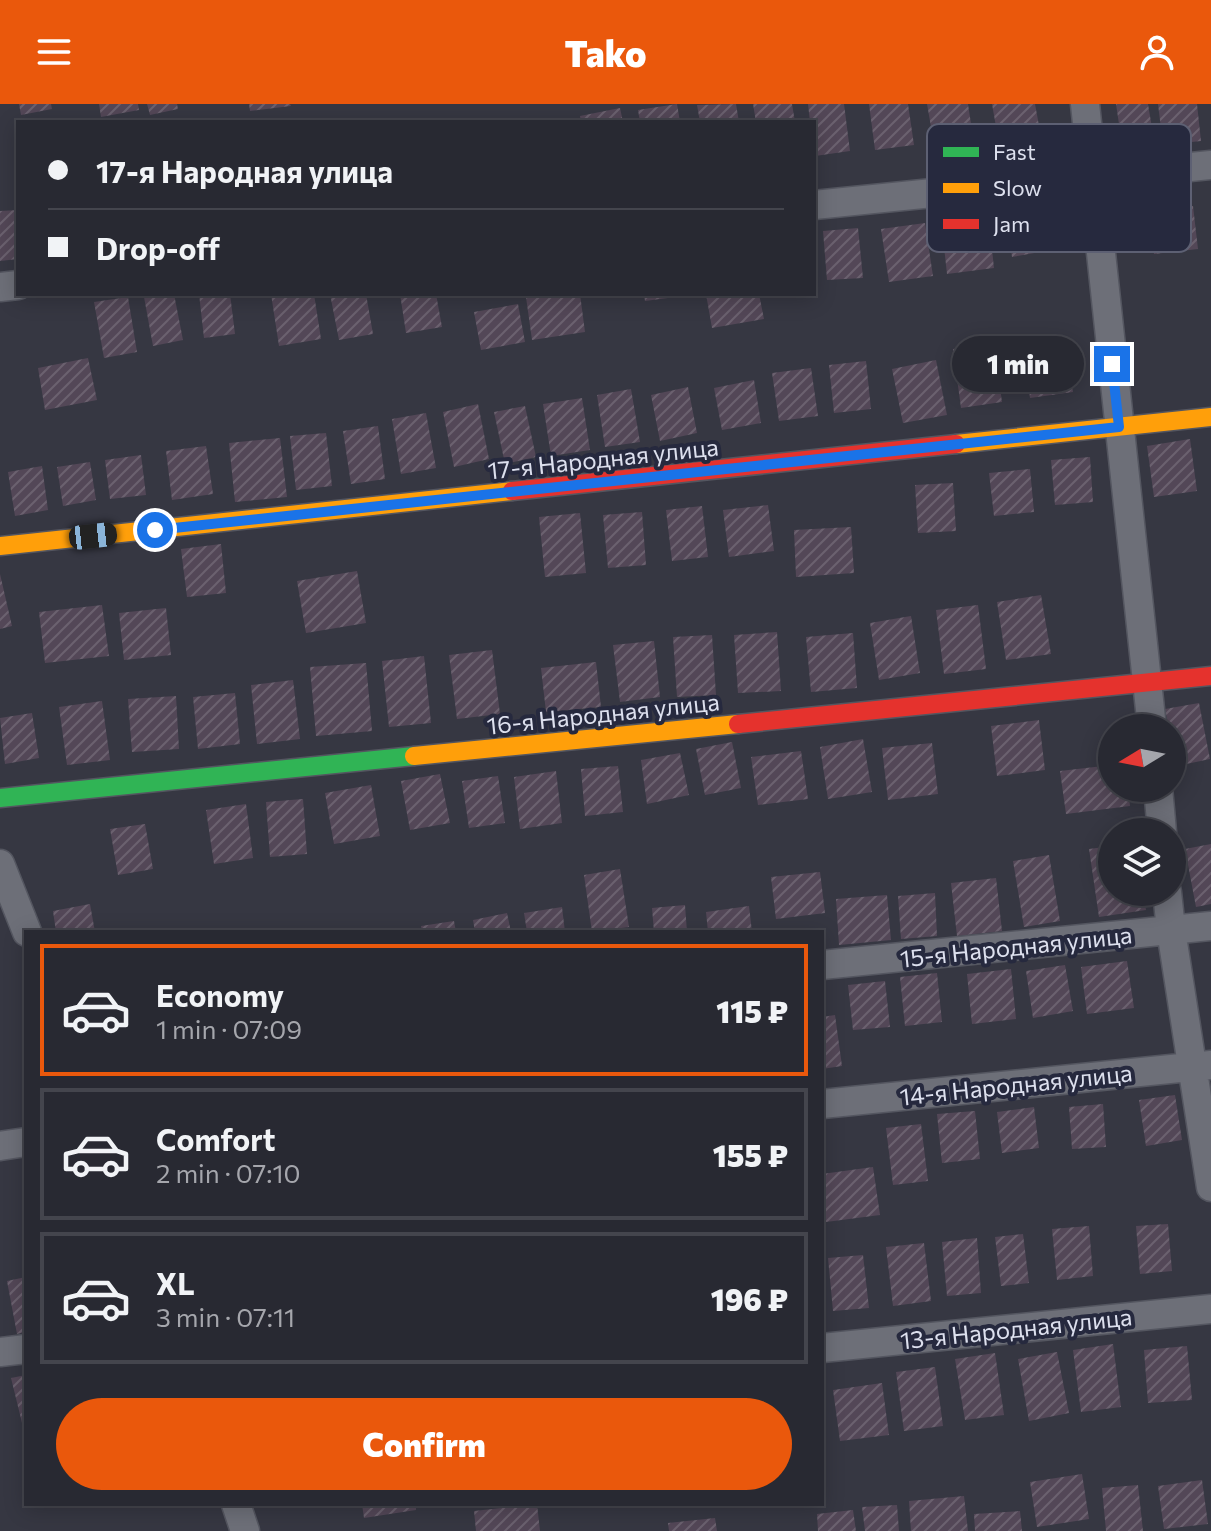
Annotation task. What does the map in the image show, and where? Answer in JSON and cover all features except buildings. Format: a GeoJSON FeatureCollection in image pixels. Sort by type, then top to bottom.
{"type":"FeatureCollection","features":[{"type":"Feature","properties":{"kind":"street"},"geometry":{"type":"LineString","coordinates":[[1085,104],[1087,124]]}},
{"type":"Feature","properties":{"kind":"street"},"geometry":{"type":"LineString","coordinates":[[1191,167],[1211,165]]}},
{"type":"Feature","properties":{"kind":"street"},"geometry":{"type":"LineString","coordinates":[[816,205],[927,194]]}},
{"type":"Feature","properties":{"kind":"street"},"geometry":{"type":"LineString","coordinates":[[1100,252],[1151,714]]}},
{"type":"Feature","properties":{"kind":"street","name":"17-я Народная улица"},"geometry":{"type":"LineString","coordinates":[[0,546],[1211,417]]}},
{"type":"Feature","properties":{"kind":"street","name":"16-я Народная улица"},"geometry":{"type":"LineString","coordinates":[[0,798],[1211,676]]}},
{"type":"Feature","properties":{"kind":"street"},"geometry":{"type":"LineString","coordinates":[[0,864],[17,928]]}},
{"type":"Feature","properties":{"kind":"street"},"geometry":{"type":"LineString","coordinates":[[1168,906],[1201,1066],[1211,1187]]}},
{"type":"Feature","properties":{"kind":"street","name":"15-я Народная улица"},"geometry":{"type":"LineString","coordinates":[[824,965],[1211,926]]}},
{"type":"Feature","properties":{"kind":"street","name":"14-я Народная улица"},"geometry":{"type":"LineString","coordinates":[[824,1104],[1201,1066]]}},
{"type":"Feature","properties":{"kind":"street"},"geometry":{"type":"LineString","coordinates":[[0,1146],[24,1142]]}},
{"type":"Feature","properties":{"kind":"street","name":"13-я Народная улица"},"geometry":{"type":"LineString","coordinates":[[824,1348],[1211,1309]]}},
{"type":"Feature","properties":{"kind":"street"},"geometry":{"type":"LineString","coordinates":[[0,1352],[24,1349]]}},
{"type":"Feature","properties":{"kind":"street"},"geometry":{"type":"LineString","coordinates":[[237,1506],[245,1531]]}},
{"type":"Feature","properties":{"kind":"traffic: fast"},"geometry":{"type":"LineString","coordinates":[[0,798],[414,756]]}},
{"type":"Feature","properties":{"kind":"traffic: slow"},"geometry":{"type":"LineString","coordinates":[[956,444],[1211,417]]}},
{"type":"Feature","properties":{"kind":"traffic: slow"},"geometry":{"type":"LineString","coordinates":[[0,546],[512,491]]}},
{"type":"Feature","properties":{"kind":"traffic: slow"},"geometry":{"type":"LineString","coordinates":[[414,756],[738,724]]}},
{"type":"Feature","properties":{"kind":"traffic: jam"},"geometry":{"type":"LineString","coordinates":[[512,491],[956,444]]}},
{"type":"Feature","properties":{"kind":"traffic: jam"},"geometry":{"type":"LineString","coordinates":[[738,724],[1211,676]]}},
{"type":"Feature","properties":{"kind":"route"},"geometry":{"type":"LineString","coordinates":[[155,530],[1119,427],[1112,364]]}}]}
